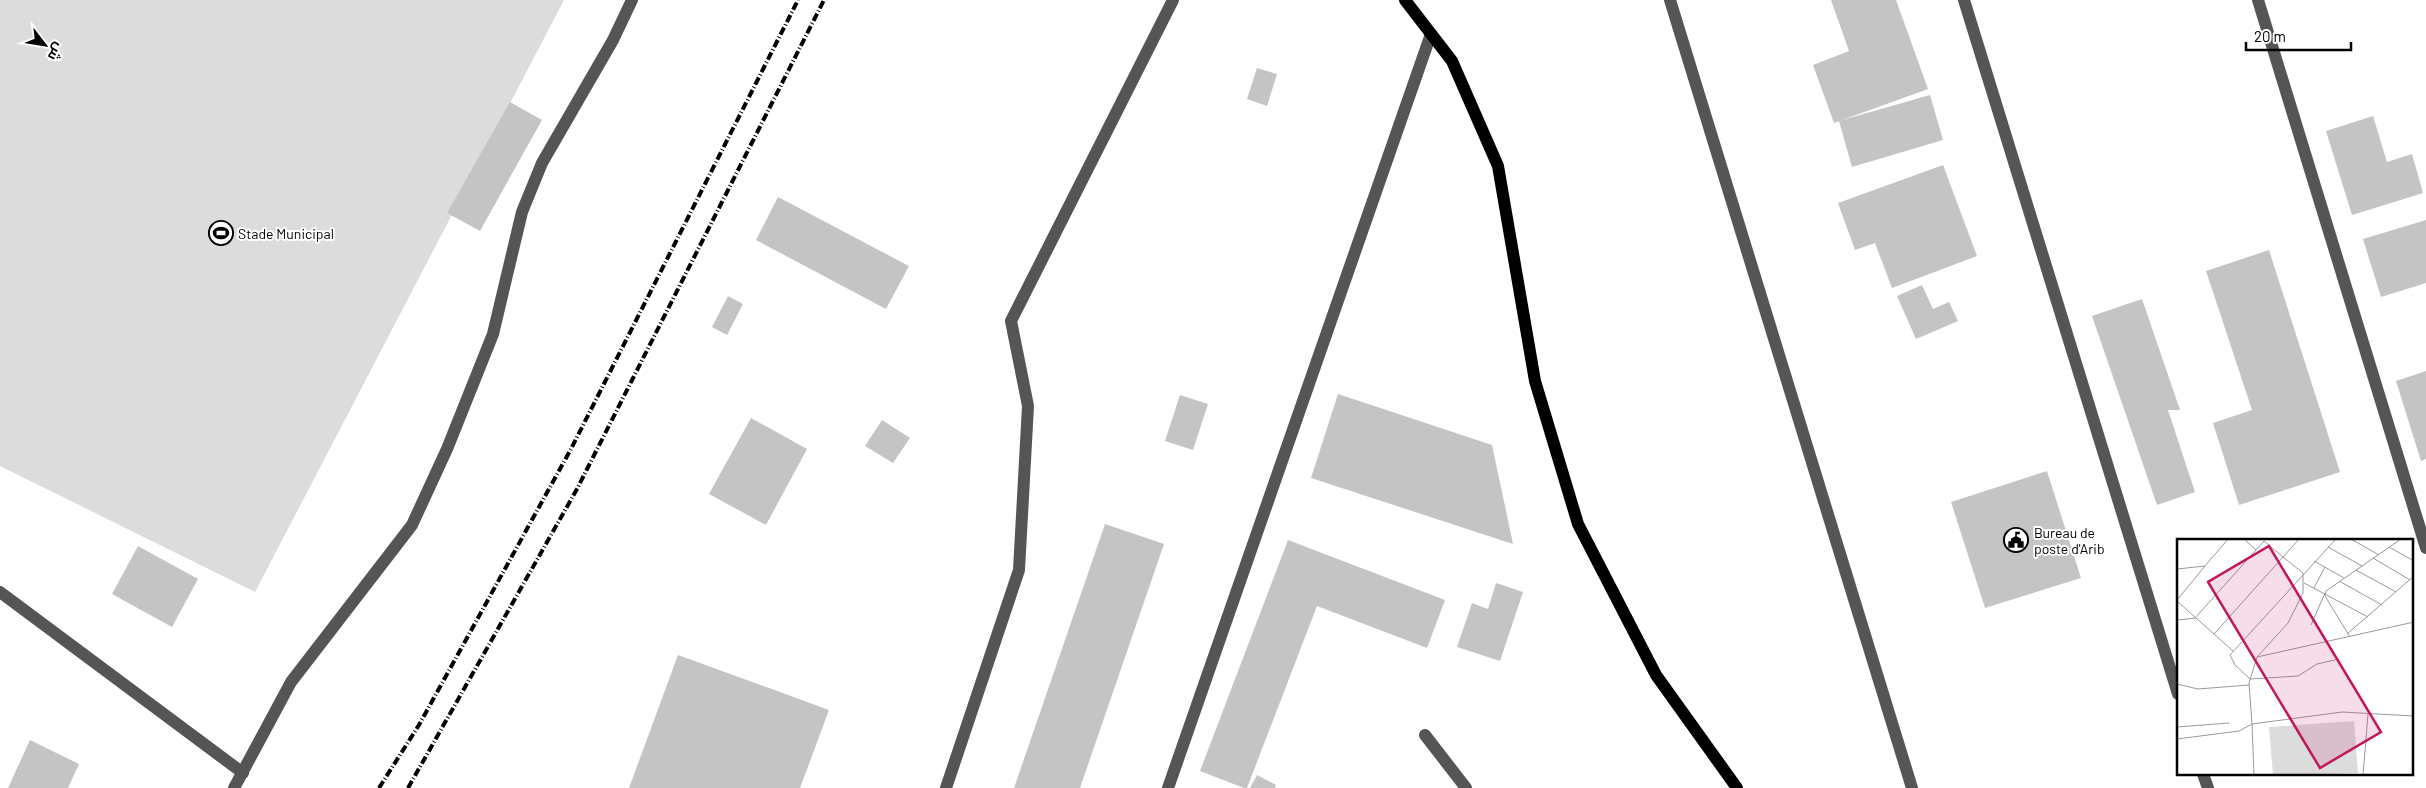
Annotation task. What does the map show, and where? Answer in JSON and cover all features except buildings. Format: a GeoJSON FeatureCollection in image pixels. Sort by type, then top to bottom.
{"type":"FeatureCollection","features":[{"type":"Feature","properties":{"kind":"main road"},"geometry":{"type":"LineString","coordinates":[[1405,0],[1452,61],[1498,166],[1535,380],[1578,524],[1656,675],[1737,788]]}},
{"type":"Feature","properties":{"kind":"street"},"geometry":{"type":"LineString","coordinates":[[234,788],[291,682],[412,525],[447,448],[492,334],[522,212],[542,163],[613,40],[632,0]]}},
{"type":"Feature","properties":{"kind":"street"},"geometry":{"type":"LineString","coordinates":[[946,788],[1019,570],[1028,406],[1011,321],[1173,0]]}},
{"type":"Feature","properties":{"kind":"street"},"geometry":{"type":"LineString","coordinates":[[1670,0],[1912,788]]}},
{"type":"Feature","properties":{"kind":"street"},"geometry":{"type":"LineString","coordinates":[[1964,0],[2177,691]]}},
{"type":"Feature","properties":{"kind":"street"},"geometry":{"type":"LineString","coordinates":[[2258,0],[2426,548]]}},
{"type":"Feature","properties":{"kind":"street"},"geometry":{"type":"LineString","coordinates":[[1168,788],[1431,34]]}},
{"type":"Feature","properties":{"kind":"street"},"geometry":{"type":"LineString","coordinates":[[0,592],[243,773]]}},
{"type":"Feature","properties":{"kind":"street"},"geometry":{"type":"LineString","coordinates":[[1426,735],[1466,788]]}},
{"type":"Feature","properties":{"kind":"street"},"geometry":{"type":"LineString","coordinates":[[2204,776],[2208,788]]}},
{"type":"Feature","properties":{"kind":"shaded area","name":"Stade Municipal"},"geometry":{"type":"Polygon","coordinates":[[[0,0],[564,0],[255,592],[0,466],[0,0]]]}},
{"type":"Feature","properties":{"kind":"railway"},"geometry":{"type":"LineString","coordinates":[[379,788],[419,725],[571,449],[798,0]]}},
{"type":"Feature","properties":{"kind":"railway"},"geometry":{"type":"LineString","coordinates":[[408,788],[577,489],[824,0]]}},
{"type":"Feature","properties":{"kind":"place","name":"Stade Municipal"},"geometry":{"type":"Point","coordinates":[221,233]}},
{"type":"Feature","properties":{"kind":"place","name":"Bureau de poste d'Arib"},"geometry":{"type":"Point","coordinates":[2016,540]}}]}
